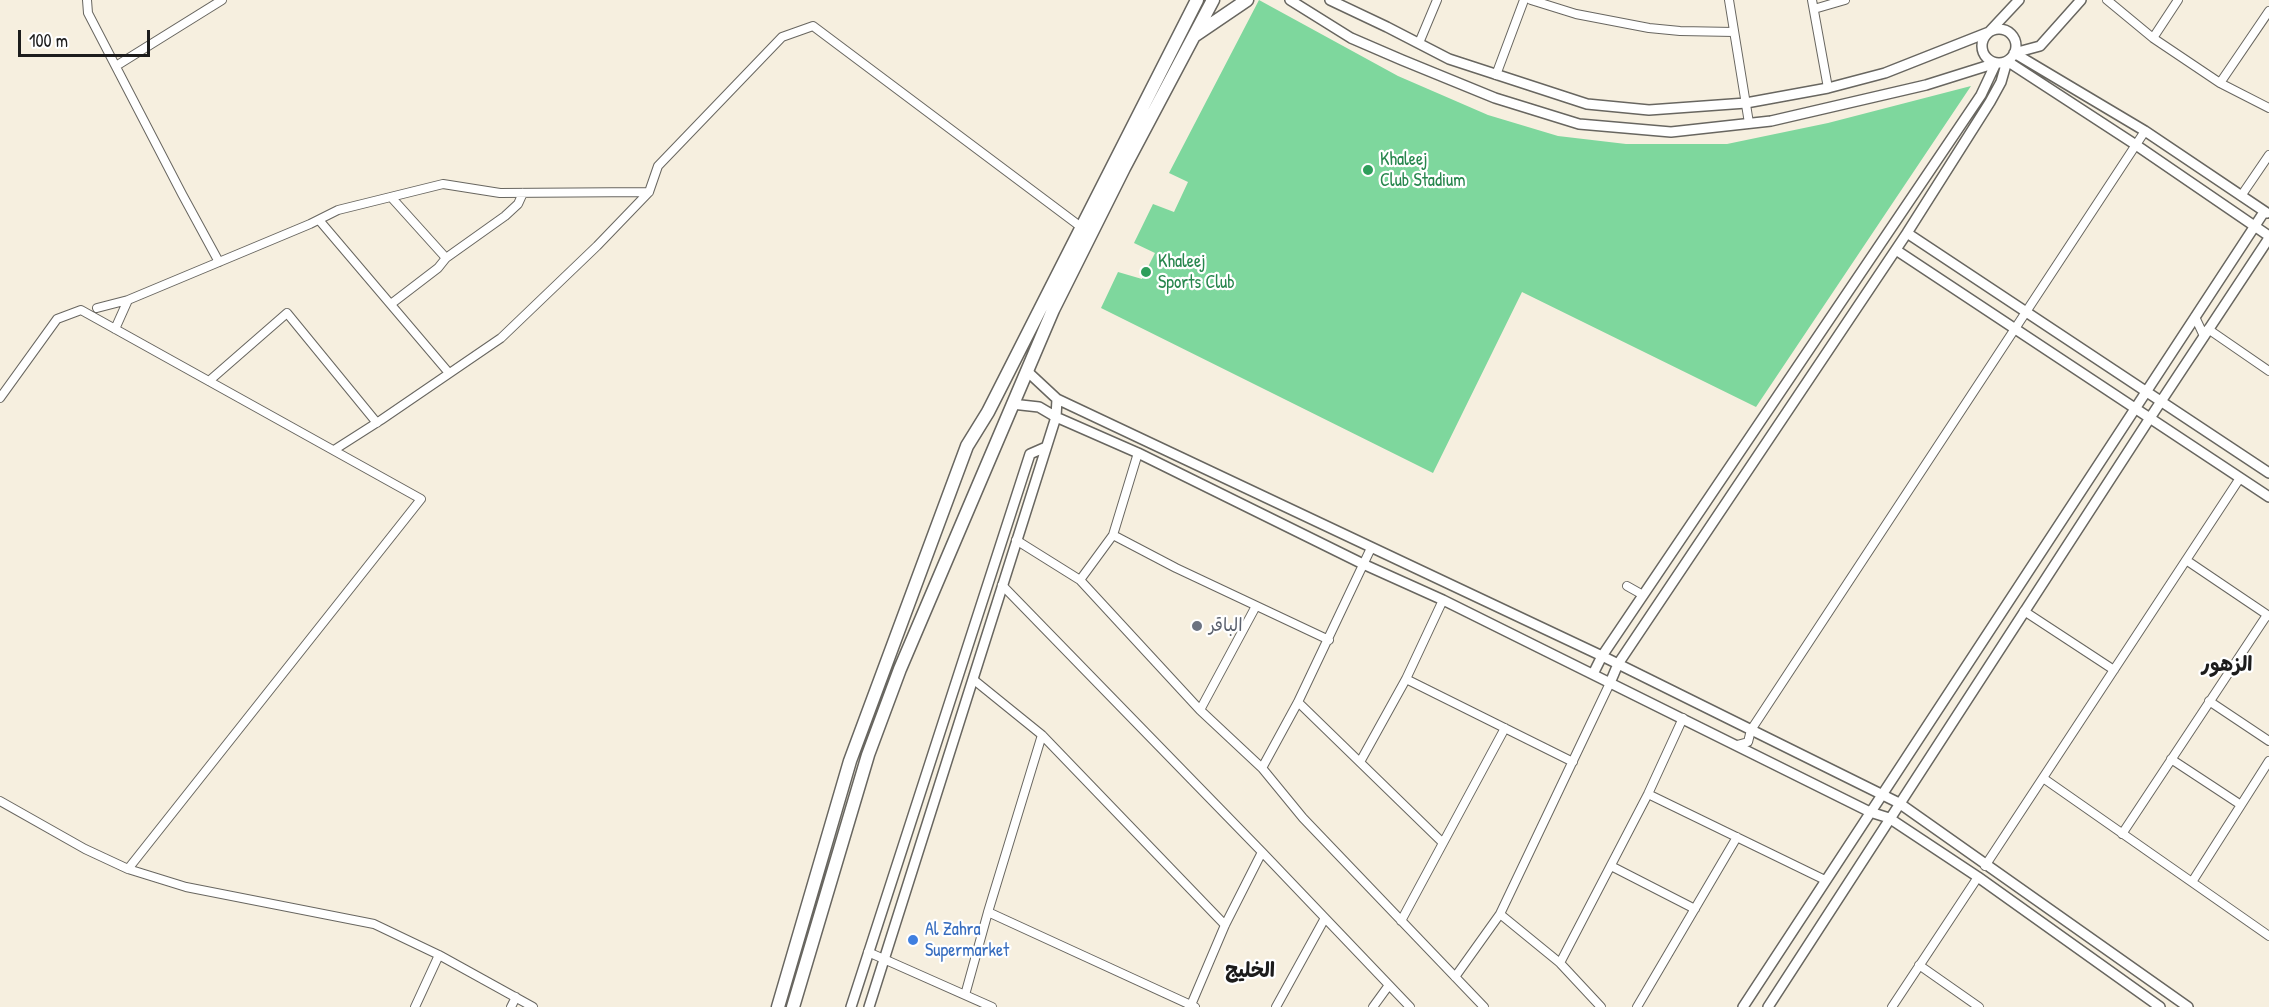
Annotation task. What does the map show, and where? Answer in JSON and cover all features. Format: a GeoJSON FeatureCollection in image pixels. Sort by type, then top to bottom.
{"type":"FeatureCollection","features":[{"type":"Feature","properties":{"kind":"main road"},"geometry":{"type":"LineString","coordinates":[[778,1007],[850,761],[967,446],[988,412],[1197,0]]}},
{"type":"Feature","properties":{"kind":"main road"},"geometry":{"type":"LineString","coordinates":[[793,1007],[868,755],[900,669],[1053,310],[1191,38],[1213,0]]}},
{"type":"Feature","properties":{"kind":"main road"},"geometry":{"type":"LineString","coordinates":[[1191,38],[1247,0]]}},
{"type":"Feature","properties":{"kind":"street"},"geometry":{"type":"LineString","coordinates":[[87,0],[88,13],[219,262]]}},
{"type":"Feature","properties":{"kind":"street"},"geometry":{"type":"LineString","coordinates":[[116,66],[222,0]]}},
{"type":"Feature","properties":{"kind":"street"},"geometry":{"type":"LineString","coordinates":[[1290,0],[1351,38],[1494,98],[1579,124],[1671,132],[1771,121],[1915,87],[2007,61],[2136,145],[2269,237],[1768,1007]]}},
{"type":"Feature","properties":{"kind":"street"},"geometry":{"type":"LineString","coordinates":[[1330,0],[1449,59],[1587,104],[1649,110],[1746,103],[1828,88],[1885,73],[1999,30],[2009,33],[2015,42],[2014,53]]}},
{"type":"Feature","properties":{"kind":"street"},"geometry":{"type":"LineString","coordinates":[[1419,43],[1437,0]]}},
{"type":"Feature","properties":{"kind":"street"},"geometry":{"type":"LineString","coordinates":[[1496,75],[1524,0]]}},
{"type":"Feature","properties":{"kind":"street"},"geometry":{"type":"LineString","coordinates":[[1531,0],[1576,14],[1649,28],[1734,32]]}},
{"type":"Feature","properties":{"kind":"street"},"geometry":{"type":"LineString","coordinates":[[1729,0],[1749,123]]}},
{"type":"Feature","properties":{"kind":"street"},"geometry":{"type":"LineString","coordinates":[[1812,0],[1828,88]]}},
{"type":"Feature","properties":{"kind":"street"},"geometry":{"type":"LineString","coordinates":[[1814,9],[1845,0]]}},
{"type":"Feature","properties":{"kind":"street"},"geometry":{"type":"LineString","coordinates":[[1996,63],[1986,57],[1982,47],[1983,41],[2019,0]]}},
{"type":"Feature","properties":{"kind":"street"},"geometry":{"type":"LineString","coordinates":[[1455,977],[1500,914],[1618,664],[1907,233],[1990,102],[2001,82],[2007,61],[2014,53],[2040,46],[2081,0]]}},
{"type":"Feature","properties":{"kind":"street"},"geometry":{"type":"LineString","coordinates":[[2107,0],[2153,38],[2220,83],[2269,108]]}},
{"type":"Feature","properties":{"kind":"street"},"geometry":{"type":"LineString","coordinates":[[2153,38],[2178,0]]}},
{"type":"Feature","properties":{"kind":"street"},"geometry":{"type":"LineString","coordinates":[[2220,83],[2269,11]]}},
{"type":"Feature","properties":{"kind":"street"},"geometry":{"type":"LineString","coordinates":[[334,450],[378,423],[501,338],[597,246],[649,192],[658,166],[782,36],[813,26],[1081,227]]}},
{"type":"Feature","properties":{"kind":"street"},"geometry":{"type":"LineString","coordinates":[[1743,1007],[2254,226],[2267,213],[2145,130],[2014,53]]}},
{"type":"Feature","properties":{"kind":"street"},"geometry":{"type":"LineString","coordinates":[[1593,674],[1602,656],[1981,95],[1996,63]]}},
{"type":"Feature","properties":{"kind":"street"},"geometry":{"type":"LineString","coordinates":[[1737,745],[1748,742],[1751,730],[2145,130]]}},
{"type":"Feature","properties":{"kind":"street"},"geometry":{"type":"LineString","coordinates":[[2241,196],[2269,155]]}},
{"type":"Feature","properties":{"kind":"street"},"geometry":{"type":"LineString","coordinates":[[97,308],[128,300],[338,210],[443,184],[500,193],[649,192]]}},
{"type":"Feature","properties":{"kind":"street"},"geometry":{"type":"LineString","coordinates":[[391,304],[438,268],[446,258],[505,216],[518,204],[523,193]]}},
{"type":"Feature","properties":{"kind":"street"},"geometry":{"type":"LineString","coordinates":[[391,197],[446,258]]}},
{"type":"Feature","properties":{"kind":"street"},"geometry":{"type":"LineString","coordinates":[[319,220],[449,373]]}},
{"type":"Feature","properties":{"kind":"street"},"geometry":{"type":"LineString","coordinates":[[1907,233],[2269,473]]}},
{"type":"Feature","properties":{"kind":"street"},"geometry":{"type":"LineString","coordinates":[[1896,250],[2269,497]]}},
{"type":"Feature","properties":{"kind":"street"},"geometry":{"type":"LineString","coordinates":[[115,329],[128,300]]}},
{"type":"Feature","properties":{"kind":"street"},"geometry":{"type":"LineString","coordinates":[[0,398],[57,319],[81,310],[421,499],[128,868]]}},
{"type":"Feature","properties":{"kind":"street"},"geometry":{"type":"LineString","coordinates":[[209,381],[287,313],[378,423]]}},
{"type":"Feature","properties":{"kind":"street"},"geometry":{"type":"LineString","coordinates":[[2195,317],[2206,333],[2269,371]]}},
{"type":"Feature","properties":{"kind":"street"},"geometry":{"type":"LineString","coordinates":[[1028,372],[1057,399],[1602,656],[1899,803],[1985,866],[2188,1007]]}},
{"type":"Feature","properties":{"kind":"street"},"geometry":{"type":"LineString","coordinates":[[869,1007],[1056,417],[1057,399]]}},
{"type":"Feature","properties":{"kind":"street"},"geometry":{"type":"LineString","coordinates":[[1012,404],[1039,407],[1056,417],[1138,453],[1364,564],[1443,600],[1870,812],[1890,818],[1978,877],[2160,1007]]}},
{"type":"Feature","properties":{"kind":"street"},"geometry":{"type":"LineString","coordinates":[[851,1007],[1029,454],[1046,447]]}},
{"type":"Feature","properties":{"kind":"street"},"geometry":{"type":"LineString","coordinates":[[1080,580],[1113,535],[1138,453]]}},
{"type":"Feature","properties":{"kind":"street"},"geometry":{"type":"LineString","coordinates":[[1985,866],[2240,478]]}},
{"type":"Feature","properties":{"kind":"street"},"geometry":{"type":"LineString","coordinates":[[1113,535],[1176,568],[1329,640]]}},
{"type":"Feature","properties":{"kind":"street"},"geometry":{"type":"LineString","coordinates":[[1016,540],[1080,580],[1200,710],[1262,768],[1303,818],[1484,1007]]}},
{"type":"Feature","properties":{"kind":"street"},"geometry":{"type":"LineString","coordinates":[[1262,768],[1299,702],[1371,548]]}},
{"type":"Feature","properties":{"kind":"street"},"geometry":{"type":"LineString","coordinates":[[2122,834],[2268,616],[2186,560]]}},
{"type":"Feature","properties":{"kind":"street"},"geometry":{"type":"LineString","coordinates":[[1002,585],[1410,1007]]}},
{"type":"Feature","properties":{"kind":"street"},"geometry":{"type":"LineString","coordinates":[[1627,586],[1643,595]]}},
{"type":"Feature","properties":{"kind":"street"},"geometry":{"type":"LineString","coordinates":[[1360,762],[1406,679],[1443,600]]}},
{"type":"Feature","properties":{"kind":"street"},"geometry":{"type":"LineString","coordinates":[[1200,710],[1256,606]]}},
{"type":"Feature","properties":{"kind":"street"},"geometry":{"type":"LineString","coordinates":[[2024,611],[2114,670]]}},
{"type":"Feature","properties":{"kind":"street"},"geometry":{"type":"LineString","coordinates":[[1406,679],[1573,762]]}},
{"type":"Feature","properties":{"kind":"street"},"geometry":{"type":"LineString","coordinates":[[974,680],[1042,735],[1225,925]]}},
{"type":"Feature","properties":{"kind":"street"},"geometry":{"type":"LineString","coordinates":[[2210,701],[2269,741]]}},
{"type":"Feature","properties":{"kind":"street"},"geometry":{"type":"LineString","coordinates":[[1299,702],[1443,843]]}},
{"type":"Feature","properties":{"kind":"street"},"geometry":{"type":"LineString","coordinates":[[1560,963],[1648,794],[1683,718]]}},
{"type":"Feature","properties":{"kind":"street"},"geometry":{"type":"LineString","coordinates":[[1401,921],[1505,728]]}},
{"type":"Feature","properties":{"kind":"street"},"geometry":{"type":"LineString","coordinates":[[965,994],[1042,735]]}},
{"type":"Feature","properties":{"kind":"street"},"geometry":{"type":"LineString","coordinates":[[2171,759],[2241,805]]}},
{"type":"Feature","properties":{"kind":"street"},"geometry":{"type":"LineString","coordinates":[[2192,882],[2269,761]]}},
{"type":"Feature","properties":{"kind":"street"},"geometry":{"type":"LineString","coordinates":[[2043,778],[2269,936]]}},
{"type":"Feature","properties":{"kind":"street"},"geometry":{"type":"LineString","coordinates":[[1648,794],[1825,880]]}},
{"type":"Feature","properties":{"kind":"street"},"geometry":{"type":"LineString","coordinates":[[0,801],[85,849],[128,868],[186,887],[374,924],[439,955],[533,1007]]}},
{"type":"Feature","properties":{"kind":"street"},"geometry":{"type":"LineString","coordinates":[[1636,1007],[1737,837]]}},
{"type":"Feature","properties":{"kind":"street"},"geometry":{"type":"LineString","coordinates":[[988,912],[1193,1006],[1225,925],[1262,852]]}},
{"type":"Feature","properties":{"kind":"street"},"geometry":{"type":"LineString","coordinates":[[1611,866],[1695,909]]}},
{"type":"Feature","properties":{"kind":"street"},"geometry":{"type":"LineString","coordinates":[[1892,1007],[1978,877]]}},
{"type":"Feature","properties":{"kind":"street"},"geometry":{"type":"LineString","coordinates":[[1500,914],[1560,963],[1601,1007]]}},
{"type":"Feature","properties":{"kind":"street"},"geometry":{"type":"LineString","coordinates":[[1276,1007],[1325,918]]}},
{"type":"Feature","properties":{"kind":"street"},"geometry":{"type":"LineString","coordinates":[[868,952],[992,1007]]}},
{"type":"Feature","properties":{"kind":"street"},"geometry":{"type":"LineString","coordinates":[[415,1007],[439,955]]}},
{"type":"Feature","properties":{"kind":"street"},"geometry":{"type":"LineString","coordinates":[[1920,965],[1979,1007]]}},
{"type":"Feature","properties":{"kind":"street"},"geometry":{"type":"LineString","coordinates":[[1373,1007],[1389,985]]}},
{"type":"Feature","properties":{"kind":"street"},"geometry":{"type":"LineString","coordinates":[[511,1007],[516,997]]}},
{"type":"Feature","properties":{"kind":"green space"},"geometry":{"type":"Polygon","coordinates":[[[1259,0],[1398,76],[1488,115],[1558,136],[1626,144],[1727,144],[1828,123],[1971,86],[1756,407],[1522,292],[1433,473],[1101,308],[1118,272],[1142,279],[1155,253],[1134,243],[1153,204],[1174,212],[1188,182],[1169,173],[1259,0]]]}},
{"type":"Feature","properties":{"kind":"place","name":"Khaleej Club Stadium"},"geometry":{"type":"Point","coordinates":[1368,170]}},
{"type":"Feature","properties":{"kind":"place","name":"Khaleej Sports Club"},"geometry":{"type":"Point","coordinates":[1146,272]}},
{"type":"Feature","properties":{"kind":"place","name":"الباقر"},"geometry":{"type":"Point","coordinates":[1197,626]}},
{"type":"Feature","properties":{"kind":"place","name":"Al Zahra Supermarket"},"geometry":{"type":"Point","coordinates":[913,940]}},
{"type":"Feature","properties":{"kind":"district","name":"الزهور"},"geometry":{"type":"Point","coordinates":[2227,666]}},
{"type":"Feature","properties":{"kind":"district","name":"الخليج"},"geometry":{"type":"Point","coordinates":[1250,972]}}]}
